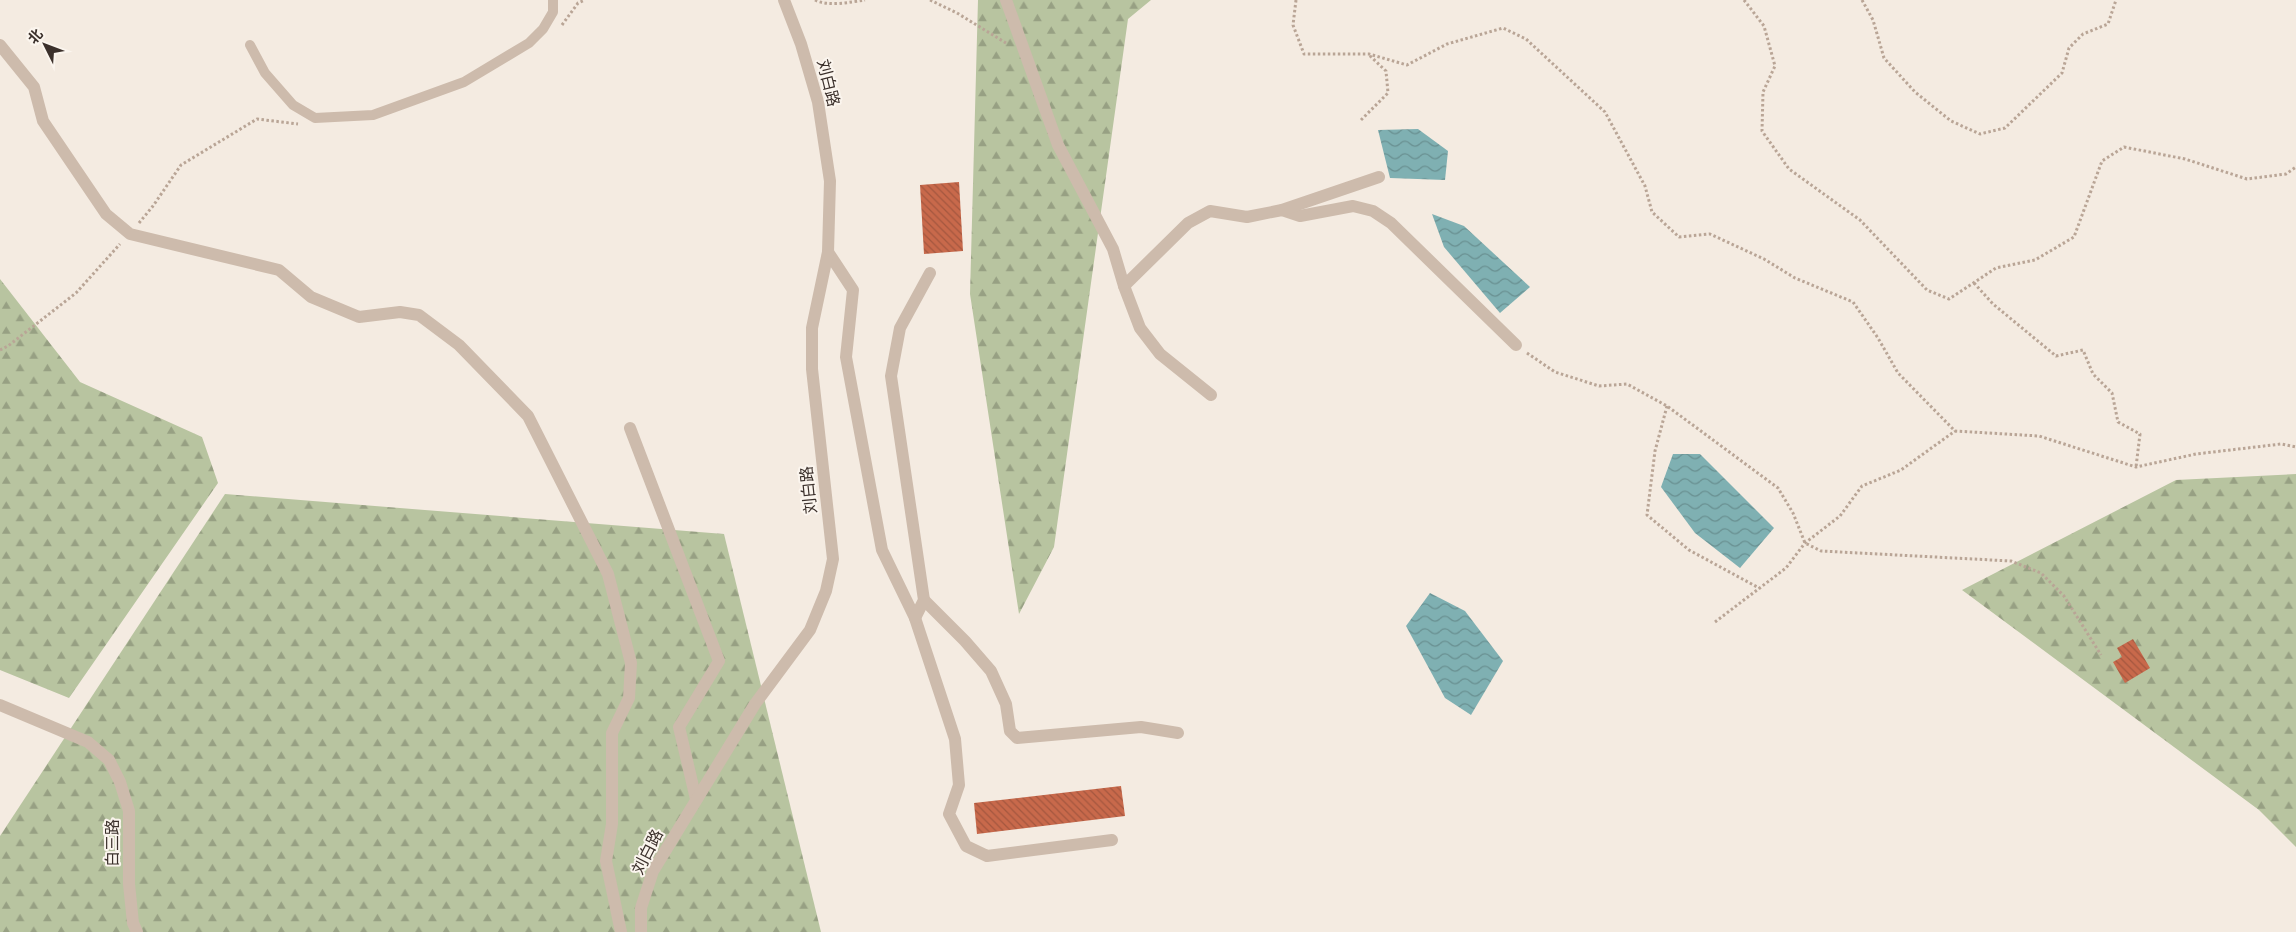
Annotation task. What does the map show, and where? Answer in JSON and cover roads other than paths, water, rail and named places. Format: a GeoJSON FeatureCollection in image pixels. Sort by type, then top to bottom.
{"type":"FeatureCollection","features":[{"type":"Feature","properties":{"kind":"street","name":"刘白路"},"geometry":{"type":"LineString","coordinates":[[641,932],[641,908],[653,871],[755,704],[810,630],[826,591],[833,558],[812,369],[812,328],[828,252],[830,181],[818,102],[802,44],[784,0]]}},
{"type":"Feature","properties":{"kind":"street"},"geometry":{"type":"LineString","coordinates":[[1006,0],[1058,144],[1114,249],[1124,286],[1140,328],[1160,354],[1211,395]]}},
{"type":"Feature","properties":{"kind":"street"},"geometry":{"type":"LineString","coordinates":[[0,45],[34,88],[42,121],[106,214],[130,234],[279,270],[311,297],[359,317],[400,312],[419,315],[459,345],[528,416],[608,574],[631,663],[629,698],[612,733],[610,760],[612,824],[606,860],[621,932]]}},
{"type":"Feature","properties":{"kind":"street"},"geometry":{"type":"LineString","coordinates":[[1124,286],[1188,223],[1210,211],[1248,217],[1282,210],[1379,177]]}},
{"type":"Feature","properties":{"kind":"street"},"geometry":{"type":"LineString","coordinates":[[1282,210],[1300,216],[1354,206],[1373,211],[1391,223],[1516,345]]}},
{"type":"Feature","properties":{"kind":"street"},"geometry":{"type":"LineString","coordinates":[[828,252],[853,290],[846,357],[882,550],[915,618],[956,739],[959,785],[949,814],[966,846],[987,856],[1112,840]]}},
{"type":"Feature","properties":{"kind":"street"},"geometry":{"type":"LineString","coordinates":[[915,618],[924,600],[891,376],[900,328],[930,273]]}},
{"type":"Feature","properties":{"kind":"street"},"geometry":{"type":"LineString","coordinates":[[630,428],[719,661],[679,727],[696,799]]}},
{"type":"Feature","properties":{"kind":"street"},"geometry":{"type":"LineString","coordinates":[[924,600],[966,640],[991,671],[1006,704],[1010,731],[1017,738],[1141,727],[1178,732]]}},
{"type":"Feature","properties":{"kind":"street","name":"白三路"},"geometry":{"type":"LineString","coordinates":[[0,705],[88,742],[109,760],[120,782],[129,811],[129,884],[133,923],[137,932]]}},
{"type":"Feature","properties":{"kind":"lane"},"geometry":{"type":"LineString","coordinates":[[250,45],[265,73],[293,104],[315,118],[373,115],[464,82],[529,43],[543,29],[553,12],[553,0]]}},
{"type":"Feature","properties":{"kind":"water"},"geometry":{"type":"Polygon","coordinates":[[[1418,129],[1448,151],[1445,180],[1390,178],[1378,130],[1418,129]]]}},
{"type":"Feature","properties":{"kind":"water"},"geometry":{"type":"Polygon","coordinates":[[[1432,214],[1464,226],[1530,287],[1500,313],[1444,247],[1432,214]]]}},
{"type":"Feature","properties":{"kind":"water"},"geometry":{"type":"Polygon","coordinates":[[[1673,454],[1700,454],[1774,528],[1740,568],[1695,533],[1661,487],[1673,454]]]}},
{"type":"Feature","properties":{"kind":"water"},"geometry":{"type":"Polygon","coordinates":[[[1430,593],[1465,611],[1503,661],[1471,715],[1445,698],[1406,626],[1430,593]]]}}]}
